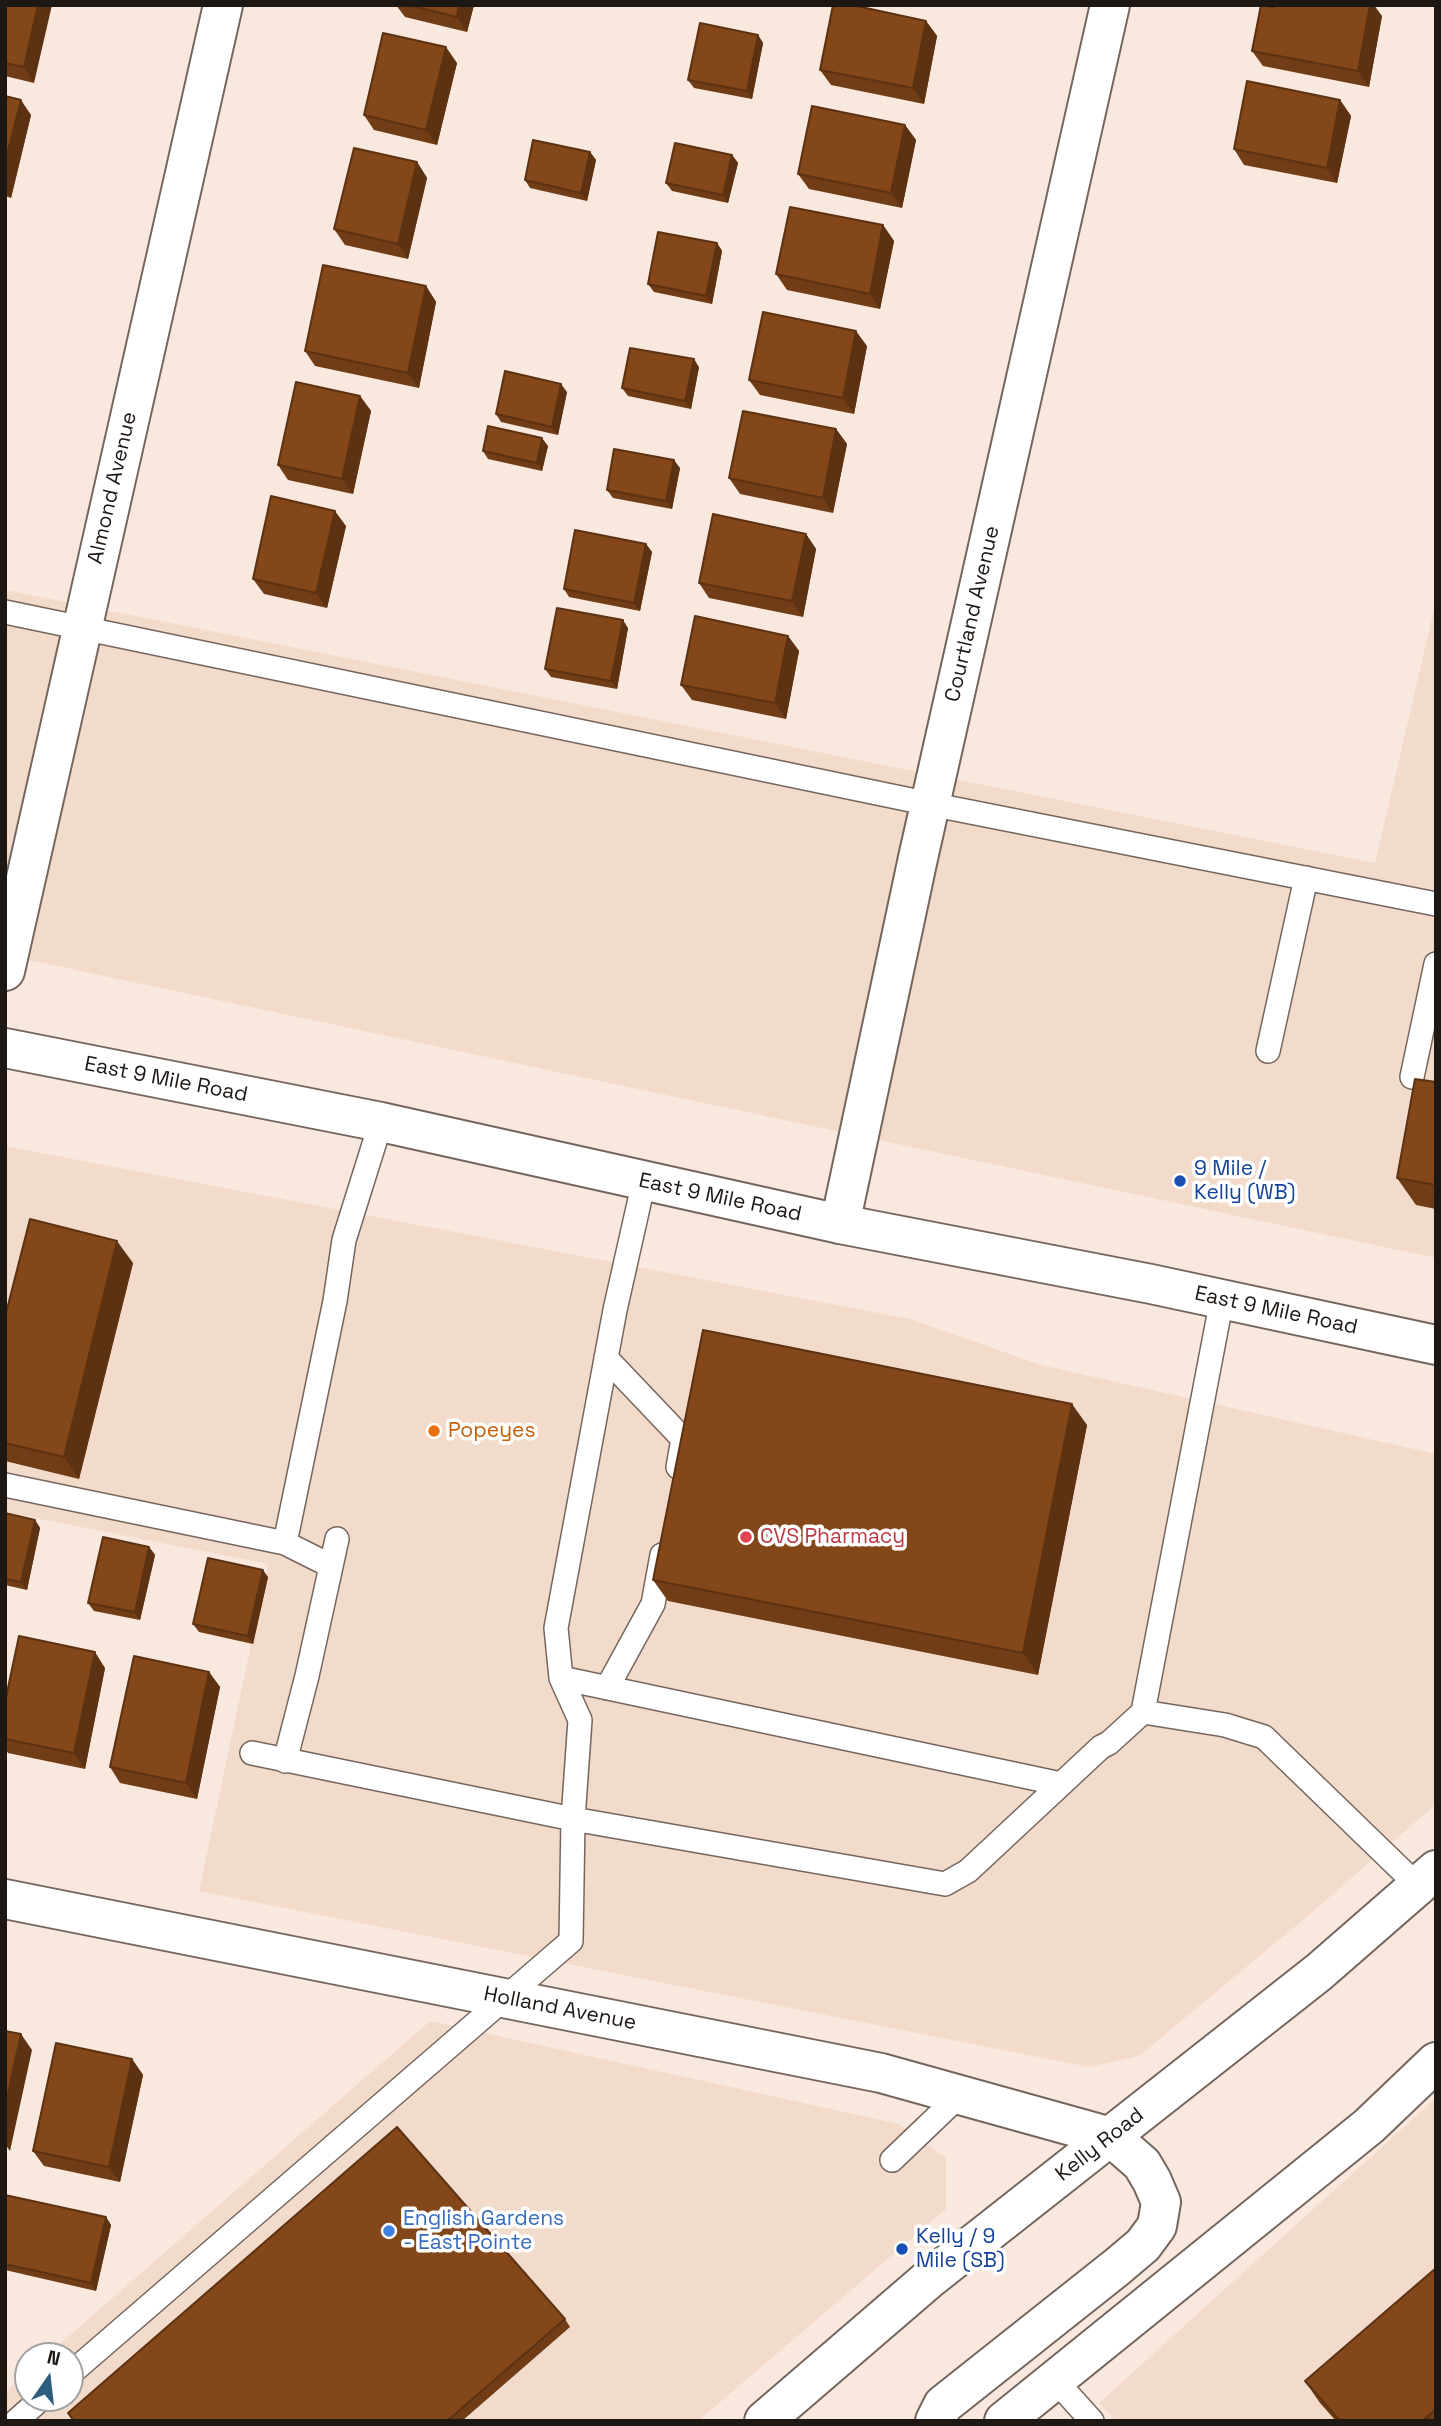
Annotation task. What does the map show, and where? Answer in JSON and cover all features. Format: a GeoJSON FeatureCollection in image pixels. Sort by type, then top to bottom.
{"type":"FeatureCollection","features":[{"type":"Feature","properties":{"kind":"street","name":"Almond Avenue"},"geometry":{"type":"LineString","coordinates":[[5,971],[223,5]]}},
{"type":"Feature","properties":{"kind":"street","name":"Courtland Avenue"},"geometry":{"type":"LineString","coordinates":[[840,1224],[930,804],[1110,5]]}},
{"type":"Feature","properties":{"kind":"street","name":"East 9 Mile Road"},"geometry":{"type":"LineString","coordinates":[[5,1048],[381,1122],[840,1224],[1222,1299],[1436,1345]]}},
{"type":"Feature","properties":{"kind":"street","name":"Kelly Road"},"geometry":{"type":"LineString","coordinates":[[764,2421],[789,2407],[929,2279],[1319,1972],[1427,1879]]}},
{"type":"Feature","properties":{"kind":"street","name":"Holland Avenue"},"geometry":{"type":"LineString","coordinates":[[5,1899],[881,2073],[1111,2137]]}},
{"type":"Feature","properties":{"kind":"street"},"geometry":{"type":"LineString","coordinates":[[1004,2421],[1369,2126],[1436,2062]]}},
{"type":"Feature","properties":{"kind":"street"},"geometry":{"type":"LineString","coordinates":[[935,2421],[943,2405],[1117,2267],[1143,2245],[1157,2226],[1161,2202],[1152,2181],[1142,2164],[1111,2137]]}},
{"type":"Feature","properties":{"kind":"lane"},"geometry":{"type":"LineString","coordinates":[[5,612],[930,804],[1436,904]]}},
{"type":"Feature","properties":{"kind":"lane"},"geometry":{"type":"LineString","coordinates":[[1268,1051],[1306,878]]}},
{"type":"Feature","properties":{"kind":"lane"},"geometry":{"type":"LineString","coordinates":[[1412,1077],[1436,964]]}},
{"type":"Feature","properties":{"kind":"lane"},"geometry":{"type":"LineString","coordinates":[[285,1543],[335,1301],[344,1240],[381,1122]]}},
{"type":"Feature","properties":{"kind":"lane"},"geometry":{"type":"LineString","coordinates":[[84,2362],[571,1941],[573,1819],[580,1720],[561,1678],[556,1628],[606,1358],[644,1181]]}},
{"type":"Feature","properties":{"kind":"lane"},"geometry":{"type":"LineString","coordinates":[[251,1753],[573,1819],[945,1884],[968,1871],[1143,1712],[1222,1299]]}},
{"type":"Feature","properties":{"kind":"lane"},"geometry":{"type":"LineString","coordinates":[[606,1358],[683,1439],[674,1490]]}},
{"type":"Feature","properties":{"kind":"lane"},"geometry":{"type":"LineString","coordinates":[[5,1485],[285,1543],[331,1566]]}},
{"type":"Feature","properties":{"kind":"lane"},"geometry":{"type":"LineString","coordinates":[[607,1688],[653,1604],[667,1528]]}},
{"type":"Feature","properties":{"kind":"lane"},"geometry":{"type":"LineString","coordinates":[[285,1761],[337,1539]]}},
{"type":"Feature","properties":{"kind":"lane"},"geometry":{"type":"LineString","coordinates":[[561,1678],[1061,1784]]}},
{"type":"Feature","properties":{"kind":"lane"},"geometry":{"type":"LineString","coordinates":[[1143,1712],[1224,1725],[1264,1737],[1427,1879]]}},
{"type":"Feature","properties":{"kind":"lane"},"geometry":{"type":"LineString","coordinates":[[892,2160],[961,2094]]}},
{"type":"Feature","properties":{"kind":"lane"},"geometry":{"type":"LineString","coordinates":[[1055,2380],[1092,2421]]}},
{"type":"Feature","properties":{"kind":"shaded area"},"geometry":{"type":"Polygon","coordinates":[[[5,590],[1375,863],[1436,601],[1436,1258],[5,955],[5,590]]]}},
{"type":"Feature","properties":{"kind":"shaded area"},"geometry":{"type":"Polygon","coordinates":[[[5,1146],[910,1319],[1041,1365],[1436,1454],[1436,1804],[1309,1915],[1139,2056],[1089,2067],[199,1891],[268,1564],[5,1512],[5,1146]]]}},
{"type":"Feature","properties":{"kind":"shaded area"},"geometry":{"type":"Polygon","coordinates":[[[430,2021],[899,2124],[946,2158],[946,2209],[698,2421],[5,2421],[5,2392],[14,2384],[14,2412],[84,2412],[84,2342],[62,2342],[430,2021]]]}},
{"type":"Feature","properties":{"kind":"shaded area"},"geometry":{"type":"Polygon","coordinates":[[[1436,2098],[1436,2421],[1116,2421],[1099,2403],[1436,2098]]]}},
{"type":"Feature","properties":{"kind":"building"},"geometry":{"type":"Polygon","coordinates":[[[5,5],[38,5],[24,67],[5,63],[5,5]]]}},
{"type":"Feature","properties":{"kind":"building"},"geometry":{"type":"Polygon","coordinates":[[[408,5],[459,5],[457,17],[408,5]]]}},
{"type":"Feature","properties":{"kind":"building"},"geometry":{"type":"Polygon","coordinates":[[[833,5],[852,5],[926,21],[913,88],[820,70],[833,5]]]}},
{"type":"Feature","properties":{"kind":"building"},"geometry":{"type":"Polygon","coordinates":[[[1261,5],[1370,5],[1358,71],[1252,51],[1261,5]]]}},
{"type":"Feature","properties":{"kind":"building"},"geometry":{"type":"Polygon","coordinates":[[[700,23],[758,35],[747,91],[688,80],[700,23]]]}},
{"type":"Feature","properties":{"kind":"building"},"geometry":{"type":"Polygon","coordinates":[[[383,33],[446,47],[426,130],[364,115],[383,33]]]}},
{"type":"Feature","properties":{"kind":"building"},"geometry":{"type":"Polygon","coordinates":[[[1247,81],[1340,100],[1327,168],[1234,149],[1247,81]]]}},
{"type":"Feature","properties":{"kind":"building"},"geometry":{"type":"Polygon","coordinates":[[[5,96],[21,100],[5,163],[5,96]]]}},
{"type":"Feature","properties":{"kind":"building"},"geometry":{"type":"Polygon","coordinates":[[[812,106],[905,125],[891,193],[798,174],[812,106]]]}},
{"type":"Feature","properties":{"kind":"building"},"geometry":{"type":"Polygon","coordinates":[[[533,140],[590,152],[581,193],[525,180],[533,140]]]}},
{"type":"Feature","properties":{"kind":"building"},"geometry":{"type":"Polygon","coordinates":[[[675,143],[732,155],[723,195],[666,183],[675,143]]]}},
{"type":"Feature","properties":{"kind":"building"},"geometry":{"type":"Polygon","coordinates":[[[354,148],[417,162],[398,244],[334,229],[354,148]]]}},
{"type":"Feature","properties":{"kind":"building"},"geometry":{"type":"Polygon","coordinates":[[[790,207],[883,225],[870,294],[776,274],[790,207]]]}},
{"type":"Feature","properties":{"kind":"building"},"geometry":{"type":"Polygon","coordinates":[[[658,232],[717,243],[706,296],[648,284],[658,232]]]}},
{"type":"Feature","properties":{"kind":"building"},"geometry":{"type":"Polygon","coordinates":[[[323,265],[426,286],[408,373],[305,351],[323,265]]]}},
{"type":"Feature","properties":{"kind":"building"},"geometry":{"type":"Polygon","coordinates":[[[763,312],[856,331],[843,398],[749,380],[763,312]]]}},
{"type":"Feature","properties":{"kind":"building"},"geometry":{"type":"Polygon","coordinates":[[[630,348],[694,359],[685,401],[622,388],[630,348]]]}},
{"type":"Feature","properties":{"kind":"building"},"geometry":{"type":"Polygon","coordinates":[[[505,371],[561,384],[552,427],[496,414],[505,371]]]}},
{"type":"Feature","properties":{"kind":"building"},"geometry":{"type":"Polygon","coordinates":[[[296,382],[360,396],[342,479],[278,465],[296,382]]]}},
{"type":"Feature","properties":{"kind":"building"},"geometry":{"type":"Polygon","coordinates":[[[743,411],[836,429],[823,498],[729,478],[743,411]]]}},
{"type":"Feature","properties":{"kind":"building"},"geometry":{"type":"Polygon","coordinates":[[[488,426],[542,438],[537,463],[483,451],[488,426]]]}},
{"type":"Feature","properties":{"kind":"building"},"geometry":{"type":"Polygon","coordinates":[[[614,449],[674,460],[666,501],[607,490],[614,449]]]}},
{"type":"Feature","properties":{"kind":"building"},"geometry":{"type":"Polygon","coordinates":[[[271,496],[335,511],[316,593],[253,579],[271,496]]]}},
{"type":"Feature","properties":{"kind":"building"},"geometry":{"type":"Polygon","coordinates":[[[713,514],[806,534],[792,601],[699,583],[713,514]]]}},
{"type":"Feature","properties":{"kind":"building"},"geometry":{"type":"Polygon","coordinates":[[[575,530],[646,544],[634,603],[564,589],[575,530]]]}},
{"type":"Feature","properties":{"kind":"building"},"geometry":{"type":"Polygon","coordinates":[[[557,608],[623,620],[611,681],[545,669],[557,608]]]}},
{"type":"Feature","properties":{"kind":"building"},"geometry":{"type":"Polygon","coordinates":[[[695,616],[788,636],[775,703],[681,685],[695,616]]]}},
{"type":"Feature","properties":{"kind":"building"},"geometry":{"type":"Polygon","coordinates":[[[1415,1079],[1436,1082],[1436,1185],[1397,1178],[1415,1079]]]}},
{"type":"Feature","properties":{"kind":"building"},"geometry":{"type":"Polygon","coordinates":[[[30,1219],[117,1241],[64,1457],[5,1443],[5,1317],[30,1219]]]}},
{"type":"Feature","properties":{"kind":"building","name":"CVS Pharmacy"},"geometry":{"type":"Polygon","coordinates":[[[703,1330],[1072,1404],[1023,1653],[653,1580],[703,1330]]]}},
{"type":"Feature","properties":{"kind":"building"},"geometry":{"type":"Polygon","coordinates":[[[5,1513],[35,1520],[21,1582],[5,1579],[5,1513]]]}},
{"type":"Feature","properties":{"kind":"building"},"geometry":{"type":"Polygon","coordinates":[[[103,1537],[149,1547],[135,1612],[88,1603],[103,1537]]]}},
{"type":"Feature","properties":{"kind":"building"},"geometry":{"type":"Polygon","coordinates":[[[208,1558],[263,1570],[248,1636],[193,1624],[208,1558]]]}},
{"type":"Feature","properties":{"kind":"building"},"geometry":{"type":"Polygon","coordinates":[[[19,1636],[95,1652],[74,1753],[5,1739],[5,1702],[19,1636]]]}},
{"type":"Feature","properties":{"kind":"building"},"geometry":{"type":"Polygon","coordinates":[[[134,1656],[209,1672],[186,1783],[110,1767],[134,1656]]]}},
{"type":"Feature","properties":{"kind":"building"},"geometry":{"type":"Polygon","coordinates":[[[5,2031],[21,2034],[5,2107],[5,2031]]]}},
{"type":"Feature","properties":{"kind":"building"},"geometry":{"type":"Polygon","coordinates":[[[56,2043],[132,2059],[109,2167],[33,2151],[56,2043]]]}},
{"type":"Feature","properties":{"kind":"building","name":"English Gardens - East Pointe"},"geometry":{"type":"Polygon","coordinates":[[[397,2127],[565,2319],[447,2421],[74,2421],[68,2413],[84,2412],[84,2399],[397,2127]]]}},
{"type":"Feature","properties":{"kind":"building"},"geometry":{"type":"Polygon","coordinates":[[[5,2195],[106,2217],[91,2283],[5,2264],[5,2195]]]}},
{"type":"Feature","properties":{"kind":"building"},"geometry":{"type":"Polygon","coordinates":[[[1436,2268],[1436,2409],[1422,2421],[1340,2421],[1305,2381],[1436,2268]]]}},
{"type":"Feature","properties":{"kind":"place","name":"9 Mile / Kelly (WB)"},"geometry":{"type":"Point","coordinates":[1180,1181]}},
{"type":"Feature","properties":{"kind":"place","name":"Popeyes"},"geometry":{"type":"Point","coordinates":[434,1431]}},
{"type":"Feature","properties":{"kind":"place","name":"CVS Pharmacy"},"geometry":{"type":"Point","coordinates":[746,1537]}},
{"type":"Feature","properties":{"kind":"place","name":"English Gardens - East Pointe"},"geometry":{"type":"Point","coordinates":[389,2231]}},
{"type":"Feature","properties":{"kind":"place","name":"Kelly / 9 Mile (SB)"},"geometry":{"type":"Point","coordinates":[902,2249]}}]}
